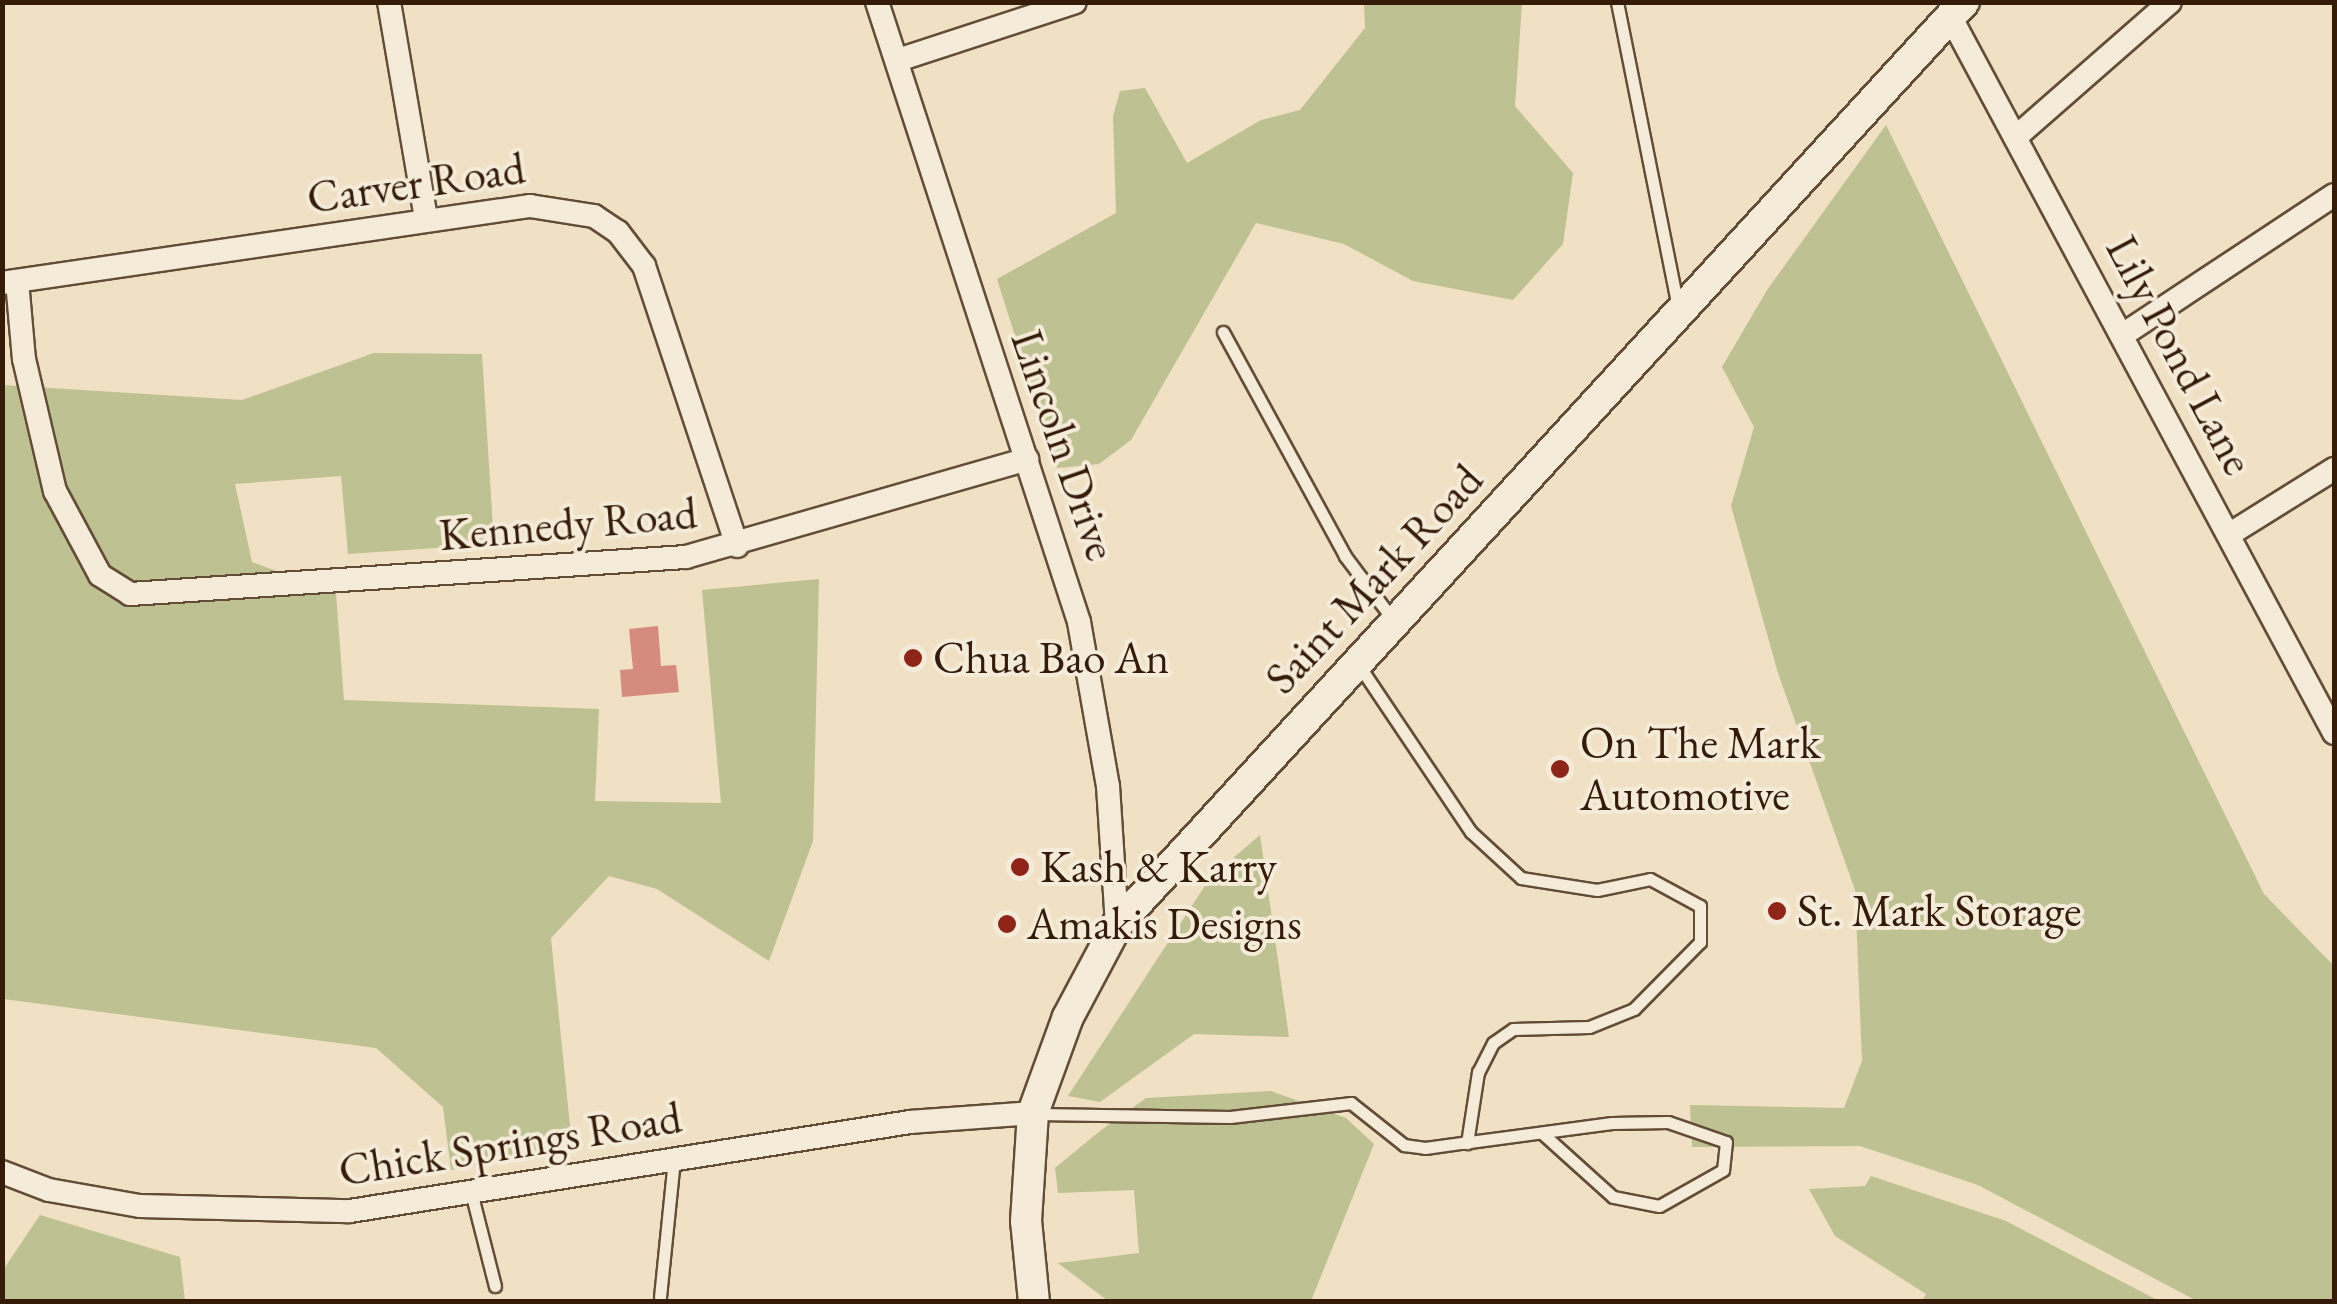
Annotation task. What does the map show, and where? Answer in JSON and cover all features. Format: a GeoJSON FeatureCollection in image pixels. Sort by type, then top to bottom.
{"type":"FeatureCollection","features":[{"type":"Feature","properties":{"kind":"street"},"geometry":{"type":"LineString","coordinates":[[389,2],[426,219]]}},
{"type":"Feature","properties":{"kind":"street","name":"Lincoln Drive"},"geometry":{"type":"LineString","coordinates":[[877,2],[1027,459],[1087,658],[1108,786],[1117,925]]}},
{"type":"Feature","properties":{"kind":"street"},"geometry":{"type":"LineString","coordinates":[[898,60],[1075,2]]}},
{"type":"Feature","properties":{"kind":"street"},"geometry":{"type":"LineString","coordinates":[[2016,136],[2170,2]]}},
{"type":"Feature","properties":{"kind":"street","name":"Saint Mark Road"},"geometry":{"type":"LineString","coordinates":[[1034,1302],[1026,1204],[1033,1113],[1068,1017],[1117,925],[1958,10]]}},
{"type":"Feature","properties":{"kind":"street","name":"Lily Pond Lane"},"geometry":{"type":"LineString","coordinates":[[1958,10],[2016,136],[2334,732]]}},
{"type":"Feature","properties":{"kind":"street"},"geometry":{"type":"LineString","coordinates":[[2124,334],[2334,195]]}},
{"type":"Feature","properties":{"kind":"street","name":"Carver Road"},"geometry":{"type":"LineString","coordinates":[[10,282],[426,219],[546,205],[594,216],[618,232],[649,277],[738,546]]}},
{"type":"Feature","properties":{"kind":"street","name":"Kennedy Road"},"geometry":{"type":"LineString","coordinates":[[10,282],[55,491],[75,539],[107,583],[130,594],[618,566],[738,546],[1027,459]]}},
{"type":"Feature","properties":{"kind":"street"},"geometry":{"type":"LineString","coordinates":[[2230,534],[2334,470]]}},
{"type":"Feature","properties":{"kind":"street","name":"Chick Springs Road"},"geometry":{"type":"LineString","coordinates":[[2,1172],[85,1198],[253,1213],[350,1211],[910,1122],[1033,1113]]}},
{"type":"Feature","properties":{"kind":"lane"},"geometry":{"type":"LineString","coordinates":[[1617,2],[1680,315]]}},
{"type":"Feature","properties":{"kind":"lane"},"geometry":{"type":"LineString","coordinates":[[1223,332],[1345,556],[1395,622]]}},
{"type":"Feature","properties":{"kind":"lane"},"geometry":{"type":"LineString","coordinates":[[1358,664],[1471,832],[1522,878],[1597,890],[1650,879],[1700,906],[1700,942],[1634,1009],[1589,1026],[1513,1028],[1494,1042],[1478,1072],[1467,1142]]}},
{"type":"Feature","properties":{"kind":"lane"},"geometry":{"type":"LineString","coordinates":[[1033,1113],[1230,1118],[1351,1104],[1404,1145],[1668,1122],[1726,1142],[1724,1170],[1659,1206],[1613,1197],[1542,1133]]}},
{"type":"Feature","properties":{"kind":"lane"},"geometry":{"type":"LineString","coordinates":[[660,1298],[674,1160]]}},
{"type":"Feature","properties":{"kind":"lane"},"geometry":{"type":"LineString","coordinates":[[471,1192],[495,1286]]}},
{"type":"Feature","properties":{"kind":"green space"},"geometry":{"type":"Polygon","coordinates":[[[1364,3],[1522,3],[1515,106],[1573,173],[1563,244],[1513,300],[1413,281],[1344,244],[1256,223],[1131,440],[1099,464],[1057,468],[997,279],[1116,213],[1113,116],[1120,91],[1145,88],[1187,163],[1261,120],[1300,110],[1365,28],[1364,3]]]}},
{"type":"Feature","properties":{"kind":"green space"},"geometry":{"type":"Polygon","coordinates":[[[1886,125],[2264,894],[2334,966],[2334,1301],[2197,1301],[1978,1185],[1860,1146],[1692,1147],[1690,1105],[1844,1108],[1862,1061],[1855,890],[1778,673],[1731,506],[1754,427],[1722,367],[1767,290],[1886,125]]]}},
{"type":"Feature","properties":{"kind":"green space"},"geometry":{"type":"Polygon","coordinates":[[[374,353],[482,354],[494,544],[348,554],[341,476],[235,484],[252,562],[336,593],[344,700],[599,709],[595,801],[721,803],[702,590],[819,579],[813,841],[769,961],[657,889],[609,876],[551,938],[572,1146],[451,1170],[443,1107],[376,1048],[3,999],[2,385],[242,400],[374,353]]]}},
{"type":"Feature","properties":{"kind":"green space"},"geometry":{"type":"Polygon","coordinates":[[[1260,835],[1289,1037],[1194,1034],[1100,1102],[1068,1096],[1210,878],[1260,835]]]}},
{"type":"Feature","properties":{"kind":"green space"},"geometry":{"type":"Polygon","coordinates":[[[1271,1091],[1346,1118],[1374,1144],[1311,1301],[1108,1301],[1058,1263],[1139,1253],[1134,1190],[1058,1193],[1055,1168],[1100,1131],[1146,1098],[1271,1091]]]}},
{"type":"Feature","properties":{"kind":"green space"},"geometry":{"type":"Polygon","coordinates":[[[1871,1176],[2006,1221],[2159,1301],[1922,1301],[1926,1294],[1835,1236],[1809,1189],[1865,1186],[1871,1176]]]}},
{"type":"Feature","properties":{"kind":"green space"},"geometry":{"type":"Polygon","coordinates":[[[40,1215],[180,1257],[185,1301],[3,1301],[3,1270],[40,1215]]]}},
{"type":"Feature","properties":{"kind":"building"},"geometry":{"type":"Polygon","coordinates":[[[658,626],[661,666],[676,665],[679,692],[622,697],[620,670],[633,669],[629,629],[658,626]]]}},
{"type":"Feature","properties":{"kind":"place","name":"Chua Bao An"},"geometry":{"type":"Point","coordinates":[913,658]}},
{"type":"Feature","properties":{"kind":"place","name":"On The Mark Automotive"},"geometry":{"type":"Point","coordinates":[1560,769]}},
{"type":"Feature","properties":{"kind":"place","name":"Kash & Karry"},"geometry":{"type":"Point","coordinates":[1020,867]}},
{"type":"Feature","properties":{"kind":"place","name":"St. Mark Storage"},"geometry":{"type":"Point","coordinates":[1777,911]}},
{"type":"Feature","properties":{"kind":"place","name":"Amakis Designs"},"geometry":{"type":"Point","coordinates":[1007,924]}}]}
